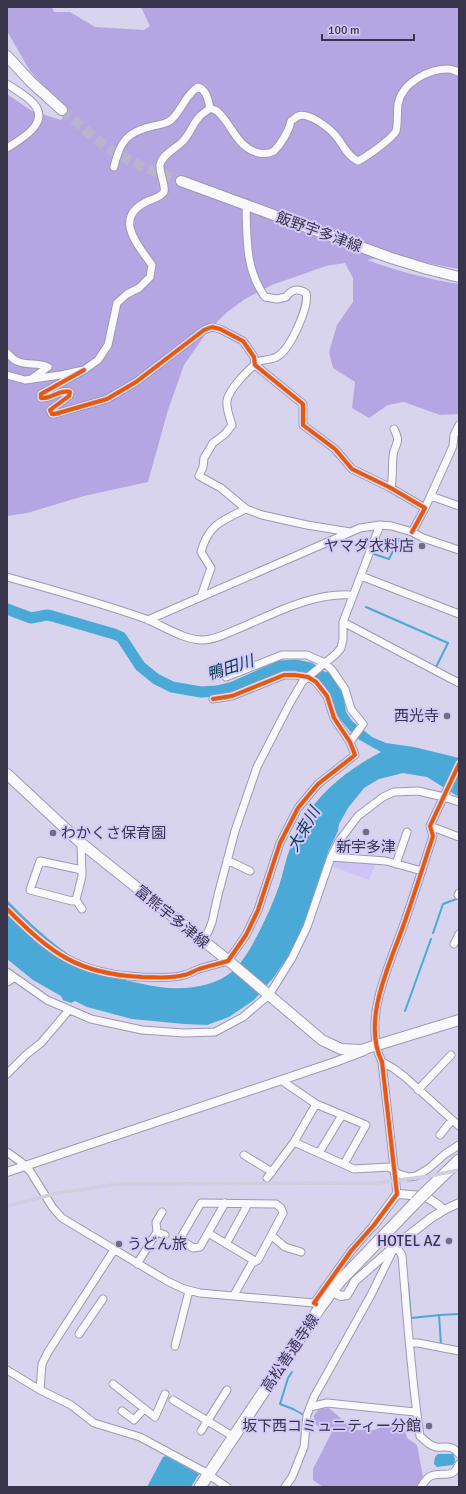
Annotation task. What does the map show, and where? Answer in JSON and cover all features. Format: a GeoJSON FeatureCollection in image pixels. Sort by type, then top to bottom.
{"type":"FeatureCollection","features":[{"type":"Feature","properties":{"kind":"main road"},"geometry":{"type":"LineString","coordinates":[[7,56],[30,81],[62,110]]}},
{"type":"Feature","properties":{"kind":"main road","name":"飯野宇多津線"},"geometry":{"type":"LineString","coordinates":[[181,180],[391,258],[459,277]]}},
{"type":"Feature","properties":{"kind":"main road","name":"富熊宇多津線"},"geometry":{"type":"LineString","coordinates":[[7,774],[81,843],[229,962],[322,1040],[340,1049],[361,1050],[376,1047],[459,1020]]}},
{"type":"Feature","properties":{"kind":"main road","name":"高松善通寺線"},"geometry":{"type":"LineString","coordinates":[[200,1487],[234,1437],[317,1305],[332,1292],[340,1281],[416,1202],[459,1160]]}},
{"type":"Feature","properties":{"kind":"street"},"geometry":{"type":"LineString","coordinates":[[114,167],[117,153],[128,136],[137,130],[168,122],[177,114],[191,91],[198,87],[202,88],[205,92],[210,108],[219,112],[241,142],[252,152],[262,154],[270,153],[278,147],[291,122],[299,116],[306,115],[313,118],[335,134],[352,158],[358,161],[393,136],[397,129],[399,102],[406,87],[429,72],[446,69],[459,72]]}},
{"type":"Feature","properties":{"kind":"street"},"geometry":{"type":"LineString","coordinates":[[7,84],[31,101],[39,114],[38,122],[33,129],[7,148]]}},
{"type":"Feature","properties":{"kind":"street"},"geometry":{"type":"LineString","coordinates":[[210,108],[200,116],[184,141],[163,158],[160,164],[160,171],[164,192],[159,196],[143,203],[132,213],[129,219],[130,228],[142,251],[152,265],[150,277],[140,288],[127,294],[117,303],[108,345],[98,360],[84,370],[41,394],[41,398],[47,398],[62,391],[70,392],[68,396],[50,410],[52,414],[107,399],[136,382],[204,330],[212,327],[220,329],[243,341],[254,357],[255,365],[303,404],[303,425],[335,449],[352,469],[391,488],[425,508]]}},
{"type":"Feature","properties":{"kind":"street"},"geometry":{"type":"LineString","coordinates":[[246,205],[248,260],[258,288],[265,297],[277,299],[286,297],[290,292],[295,290],[306,293],[308,298],[303,315],[282,353],[276,358],[262,360],[255,365],[231,391],[227,401],[232,425],[225,434],[213,443],[204,458],[203,467],[199,476],[221,488],[246,509],[262,516],[350,532]]}},
{"type":"Feature","properties":{"kind":"street"},"geometry":{"type":"LineString","coordinates":[[7,353],[17,362],[35,365],[43,364],[48,367],[29,380]]}},
{"type":"Feature","properties":{"kind":"street"},"geometry":{"type":"LineString","coordinates":[[7,375],[29,380],[84,370]]}},
{"type":"Feature","properties":{"kind":"street"},"geometry":{"type":"LineString","coordinates":[[412,532],[431,496],[434,486],[453,446],[454,435],[459,425]]}},
{"type":"Feature","properties":{"kind":"street"},"geometry":{"type":"LineString","coordinates":[[391,488],[393,475],[393,454],[398,444],[394,429]]}},
{"type":"Feature","properties":{"kind":"street"},"geometry":{"type":"LineString","coordinates":[[431,496],[459,506]]}},
{"type":"Feature","properties":{"kind":"street"},"geometry":{"type":"LineString","coordinates":[[201,596],[211,568],[201,552],[210,531],[226,519],[246,509]]}},
{"type":"Feature","properties":{"kind":"street"},"geometry":{"type":"LineString","coordinates":[[202,941],[212,922],[235,831],[258,767],[290,703],[303,682],[341,648],[343,639],[343,622],[380,525]]}},
{"type":"Feature","properties":{"kind":"street"},"geometry":{"type":"LineString","coordinates":[[148,620],[360,528],[380,525],[392,526],[459,550]]}},
{"type":"Feature","properties":{"kind":"street"},"geometry":{"type":"LineString","coordinates":[[361,576],[459,614]]}},
{"type":"Feature","properties":{"kind":"street"},"geometry":{"type":"LineString","coordinates":[[7,577],[73,595],[148,620],[191,639],[204,640],[220,636],[273,613],[301,603],[340,594],[353,595]]}},
{"type":"Feature","properties":{"kind":"street"},"geometry":{"type":"LineString","coordinates":[[343,622],[459,683]]}},
{"type":"Feature","properties":{"kind":"street"},"geometry":{"type":"LineString","coordinates":[[226,677],[282,655],[307,655],[325,663],[342,682],[347,693],[350,709],[363,724],[350,742]]}},
{"type":"Feature","properties":{"kind":"street"},"geometry":{"type":"LineString","coordinates":[[7,909],[30,932],[59,955],[98,972],[134,976],[171,977],[185,975],[199,969],[229,962],[246,935],[258,910],[280,843],[298,808],[318,784],[355,754],[350,742],[334,718],[327,696],[316,682],[308,678],[295,675],[284,675],[232,696],[213,699]]}},
{"type":"Feature","properties":{"kind":"street"},"geometry":{"type":"LineString","coordinates":[[7,1152],[25,1166],[30,1172],[53,1208],[62,1218],[167,1281],[189,1290],[317,1305],[351,1251],[374,1225],[397,1194],[382,1062],[376,1047],[375,1013],[377,1002],[433,836],[430,826],[459,764]]}},
{"type":"Feature","properties":{"kind":"street"},"geometry":{"type":"LineString","coordinates":[[7,972],[47,1000],[69,1010],[107,1023],[142,1030],[184,1033],[215,1032],[244,1017],[267,994],[292,958],[307,927],[331,857],[339,841],[358,816],[383,797],[394,792],[412,791],[444,797],[459,802]]}},
{"type":"Feature","properties":{"kind":"street"},"geometry":{"type":"LineString","coordinates":[[430,826],[459,836]]}},
{"type":"Feature","properties":{"kind":"street"},"geometry":{"type":"LineString","coordinates":[[396,864],[407,832]]}},
{"type":"Feature","properties":{"kind":"street"},"geometry":{"type":"LineString","coordinates":[[81,843],[82,876],[76,900],[82,909]]}},
{"type":"Feature","properties":{"kind":"street"},"geometry":{"type":"LineString","coordinates":[[331,857],[376,860],[422,871]]}},
{"type":"Feature","properties":{"kind":"street"},"geometry":{"type":"LineString","coordinates":[[227,860],[250,870]]}},
{"type":"Feature","properties":{"kind":"street"},"geometry":{"type":"LineString","coordinates":[[76,900],[72,901],[30,890],[40,861],[82,870]]}},
{"type":"Feature","properties":{"kind":"street"},"geometry":{"type":"LineString","coordinates":[[454,944],[459,934]]}},
{"type":"Feature","properties":{"kind":"street"},"geometry":{"type":"LineString","coordinates":[[7,982],[14,978]]}},
{"type":"Feature","properties":{"kind":"street"},"geometry":{"type":"LineString","coordinates":[[7,1074],[27,1054],[41,1043],[69,1010]]}},
{"type":"Feature","properties":{"kind":"street"},"geometry":{"type":"LineString","coordinates":[[7,1172],[376,1047]]}},
{"type":"Feature","properties":{"kind":"street"},"geometry":{"type":"LineString","coordinates":[[418,1090],[437,1073],[450,1055]]}},
{"type":"Feature","properties":{"kind":"street"},"geometry":{"type":"LineString","coordinates":[[382,1062],[393,1068],[459,1126]]}},
{"type":"Feature","properties":{"kind":"street"},"geometry":{"type":"LineString","coordinates":[[281,1080],[316,1104],[366,1125],[344,1164]]}},
{"type":"Feature","properties":{"kind":"street"},"geometry":{"type":"LineString","coordinates":[[244,1155],[270,1175],[294,1142],[316,1104]]}},
{"type":"Feature","properties":{"kind":"street"},"geometry":{"type":"LineString","coordinates":[[319,1153],[342,1115]]}},
{"type":"Feature","properties":{"kind":"street"},"geometry":{"type":"LineString","coordinates":[[440,1135],[452,1120]]}},
{"type":"Feature","properties":{"kind":"street"},"geometry":{"type":"LineString","coordinates":[[294,1142],[354,1168],[389,1167],[399,1174],[409,1177],[416,1176],[428,1169],[459,1144]]}},
{"type":"Feature","properties":{"kind":"street"},"geometry":{"type":"LineString","coordinates":[[397,1194],[424,1196],[430,1198],[444,1210]]}},
{"type":"Feature","properties":{"kind":"street"},"geometry":{"type":"LineString","coordinates":[[225,1203],[200,1247],[193,1248],[180,1239],[201,1203],[225,1203],[248,1204],[276,1204],[281,1208],[283,1213],[258,1260],[252,1263],[234,1295]]}},
{"type":"Feature","properties":{"kind":"street"},"geometry":{"type":"LineString","coordinates":[[332,1292],[341,1296],[347,1295],[355,1281],[395,1246],[426,1222],[444,1210],[459,1203]]}},
{"type":"Feature","properties":{"kind":"street"},"geometry":{"type":"LineString","coordinates":[[226,1244],[248,1204]]}},
{"type":"Feature","properties":{"kind":"street"},"geometry":{"type":"LineString","coordinates":[[137,1264],[161,1233],[156,1222],[162,1212]]}},
{"type":"Feature","properties":{"kind":"street"},"geometry":{"type":"LineString","coordinates":[[208,1233],[255,1261]]}},
{"type":"Feature","properties":{"kind":"street"},"geometry":{"type":"LineString","coordinates":[[272,1236],[285,1247],[295,1252]]}},
{"type":"Feature","properties":{"kind":"street"},"geometry":{"type":"LineString","coordinates":[[395,1246],[402,1255],[416,1412],[420,1436],[429,1444],[436,1447],[444,1446],[454,1448],[459,1454]]}},
{"type":"Feature","properties":{"kind":"street"},"geometry":{"type":"LineString","coordinates":[[286,1487],[292,1477],[304,1446],[307,1415],[314,1398],[371,1295],[395,1246]]}},
{"type":"Feature","properties":{"kind":"street"},"geometry":{"type":"LineString","coordinates":[[40,1390],[42,1364],[48,1352],[114,1250]]}},
{"type":"Feature","properties":{"kind":"street"},"geometry":{"type":"LineString","coordinates":[[175,1346],[189,1290]]}},
{"type":"Feature","properties":{"kind":"street"},"geometry":{"type":"LineString","coordinates":[[79,1334],[88,1326],[103,1299]]}},
{"type":"Feature","properties":{"kind":"street"},"geometry":{"type":"LineString","coordinates":[[410,1343],[449,1348],[459,1353]]}},
{"type":"Feature","properties":{"kind":"street"},"geometry":{"type":"LineString","coordinates":[[7,1370],[40,1390],[71,1405],[94,1423],[140,1437],[227,1487]]}},
{"type":"Feature","properties":{"kind":"street"},"geometry":{"type":"LineString","coordinates":[[113,1384],[155,1417],[165,1394]]}},
{"type":"Feature","properties":{"kind":"street"},"geometry":{"type":"LineString","coordinates":[[201,1431],[227,1390]]}},
{"type":"Feature","properties":{"kind":"street"},"geometry":{"type":"LineString","coordinates":[[173,1400],[234,1437]]}},
{"type":"Feature","properties":{"kind":"street"},"geometry":{"type":"LineString","coordinates":[[310,1407],[327,1403],[416,1412]]}},
{"type":"Feature","properties":{"kind":"street"},"geometry":{"type":"LineString","coordinates":[[122,1411],[134,1420],[144,1409]]}},
{"type":"Feature","properties":{"kind":"street"},"geometry":{"type":"LineString","coordinates":[[421,1487],[428,1477],[439,1474],[449,1474],[457,1470],[459,1464]]}},
{"type":"Feature","properties":{"kind":"shaded area"},"geometry":{"type":"Polygon","coordinates":[[[7,7],[52,7],[54,12],[70,12],[95,27],[144,30],[150,26],[141,7],[459,7],[459,269],[389,256],[367,260],[435,280],[459,284],[459,414],[440,415],[404,402],[388,405],[369,418],[352,408],[355,382],[333,368],[329,352],[337,325],[353,302],[353,278],[345,263],[326,266],[272,285],[245,299],[226,313],[207,332],[184,365],[168,410],[148,482],[84,496],[27,513],[7,516],[7,94],[32,111],[61,120],[66,110],[30,71],[7,31],[7,7]]]}},
{"type":"Feature","properties":{"kind":"shaded area"},"geometry":{"type":"Polygon","coordinates":[[[335,860],[376,863],[369,880],[333,867],[335,860]]]}},
{"type":"Feature","properties":{"kind":"shaded area"},"geometry":{"type":"Polygon","coordinates":[[[329,1408],[354,1430],[374,1430],[396,1422],[404,1427],[407,1438],[417,1445],[423,1477],[416,1487],[323,1487],[313,1480],[313,1469],[332,1432],[324,1431],[314,1423],[314,1415],[319,1409],[329,1408]]]}},
{"type":"Feature","properties":{"kind":"water","name":"大束川"},"geometry":{"type":"Polygon","coordinates":[[[328,671],[343,694],[346,712],[352,721],[372,737],[386,743],[414,747],[459,758],[459,797],[427,777],[403,773],[379,779],[364,788],[348,808],[339,824],[338,831],[328,852],[305,921],[293,949],[274,977],[254,1000],[229,1017],[207,1025],[132,1019],[87,1007],[75,1001],[71,1003],[63,1000],[61,996],[33,980],[7,959],[7,900],[43,934],[69,955],[98,971],[114,977],[166,988],[190,988],[213,982],[223,978],[233,971],[240,964],[253,944],[271,907],[290,848],[310,810],[337,781],[358,765],[381,752],[358,739],[340,719],[316,680],[328,671]]]}},
{"type":"Feature","properties":{"kind":"water"},"geometry":{"type":"Polygon","coordinates":[[[438,1454],[453,1454],[455,1462],[453,1465],[437,1467],[434,1464],[435,1457],[438,1454]]]}},
{"type":"Feature","properties":{"kind":"water"},"geometry":{"type":"Polygon","coordinates":[[[166,1456],[199,1474],[191,1487],[147,1487],[163,1457],[166,1456]]]}},
{"type":"Feature","properties":{"kind":"waterway"},"geometry":{"type":"LineString","coordinates":[[371,553],[389,559],[399,539]]}},
{"type":"Feature","properties":{"kind":"waterway"},"geometry":{"type":"LineString","coordinates":[[366,607],[448,643],[436,667]]}},
{"type":"Feature","properties":{"kind":"waterway","name":"鴨田川"},"geometry":{"type":"LineString","coordinates":[[7,609],[31,618],[47,615],[52,616],[121,637],[140,666],[156,679],[172,687],[201,692],[217,691],[233,687],[280,666],[295,665],[310,668],[324,678],[331,687]]}},
{"type":"Feature","properties":{"kind":"waterway"},"geometry":{"type":"LineString","coordinates":[[433,933],[443,904],[459,898]]}},
{"type":"Feature","properties":{"kind":"waterway"},"geometry":{"type":"LineString","coordinates":[[405,1011],[431,939]]}},
{"type":"Feature","properties":{"kind":"waterway"},"geometry":{"type":"LineString","coordinates":[[408,1283],[411,1318],[459,1314]]}},
{"type":"Feature","properties":{"kind":"waterway"},"geometry":{"type":"LineString","coordinates":[[439,1315],[441,1345]]}},
{"type":"Feature","properties":{"kind":"waterway"},"geometry":{"type":"LineString","coordinates":[[292,1372],[288,1378],[280,1404],[302,1414]]}},
{"type":"Feature","properties":{"kind":"tunnel"},"geometry":{"type":"LineString","coordinates":[[62,110],[91,135],[130,161],[181,181]]}},
{"type":"Feature","properties":{"kind":"railway"},"geometry":{"type":"LineString","coordinates":[[7,1206],[58,1193],[118,1184],[377,1183],[430,1176],[459,1170]]}},
{"type":"Feature","properties":{"kind":"cycle path"},"geometry":{"type":"LineString","coordinates":[[84,370],[41,394],[41,398],[45,398],[66,391],[70,392],[69,396],[50,410],[52,414],[107,399],[136,382],[204,330],[212,327],[220,329],[243,341],[254,357],[255,365],[303,404],[303,425],[335,449],[352,469],[389,487],[425,508],[412,532]]}},
{"type":"Feature","properties":{"kind":"cycle path"},"geometry":{"type":"LineString","coordinates":[[7,909],[52,949],[82,966],[100,971],[119,975],[163,978],[186,975],[199,969],[228,961],[246,935],[258,910],[280,843],[298,808],[318,784],[355,755],[350,742],[334,718],[327,696],[316,682],[308,677],[284,675],[232,696],[213,699]]}},
{"type":"Feature","properties":{"kind":"cycle path"},"geometry":{"type":"LineString","coordinates":[[316,1304],[314,1303],[351,1251],[374,1225],[397,1194],[382,1062],[376,1045],[376,1009],[386,972],[405,921],[433,836],[430,826],[459,764]]}},
{"type":"Feature","properties":{"kind":"place","name":"ヤマダ衣料店"},"geometry":{"type":"Point","coordinates":[422,546]}},
{"type":"Feature","properties":{"kind":"place","name":"西光寺"},"geometry":{"type":"Point","coordinates":[447,716]}},
{"type":"Feature","properties":{"kind":"place","name":"新宇多津"},"geometry":{"type":"Point","coordinates":[366,832]}},
{"type":"Feature","properties":{"kind":"place","name":"わかくさ保育園"},"geometry":{"type":"Point","coordinates":[53,833]}},
{"type":"Feature","properties":{"kind":"place","name":"HOTEL AZ"},"geometry":{"type":"Point","coordinates":[449,1241]}},
{"type":"Feature","properties":{"kind":"place","name":"うどん旅"},"geometry":{"type":"Point","coordinates":[119,1244]}},
{"type":"Feature","properties":{"kind":"place","name":"坂下西コミュニティー分館"},"geometry":{"type":"Point","coordinates":[429,1426]}}]}
